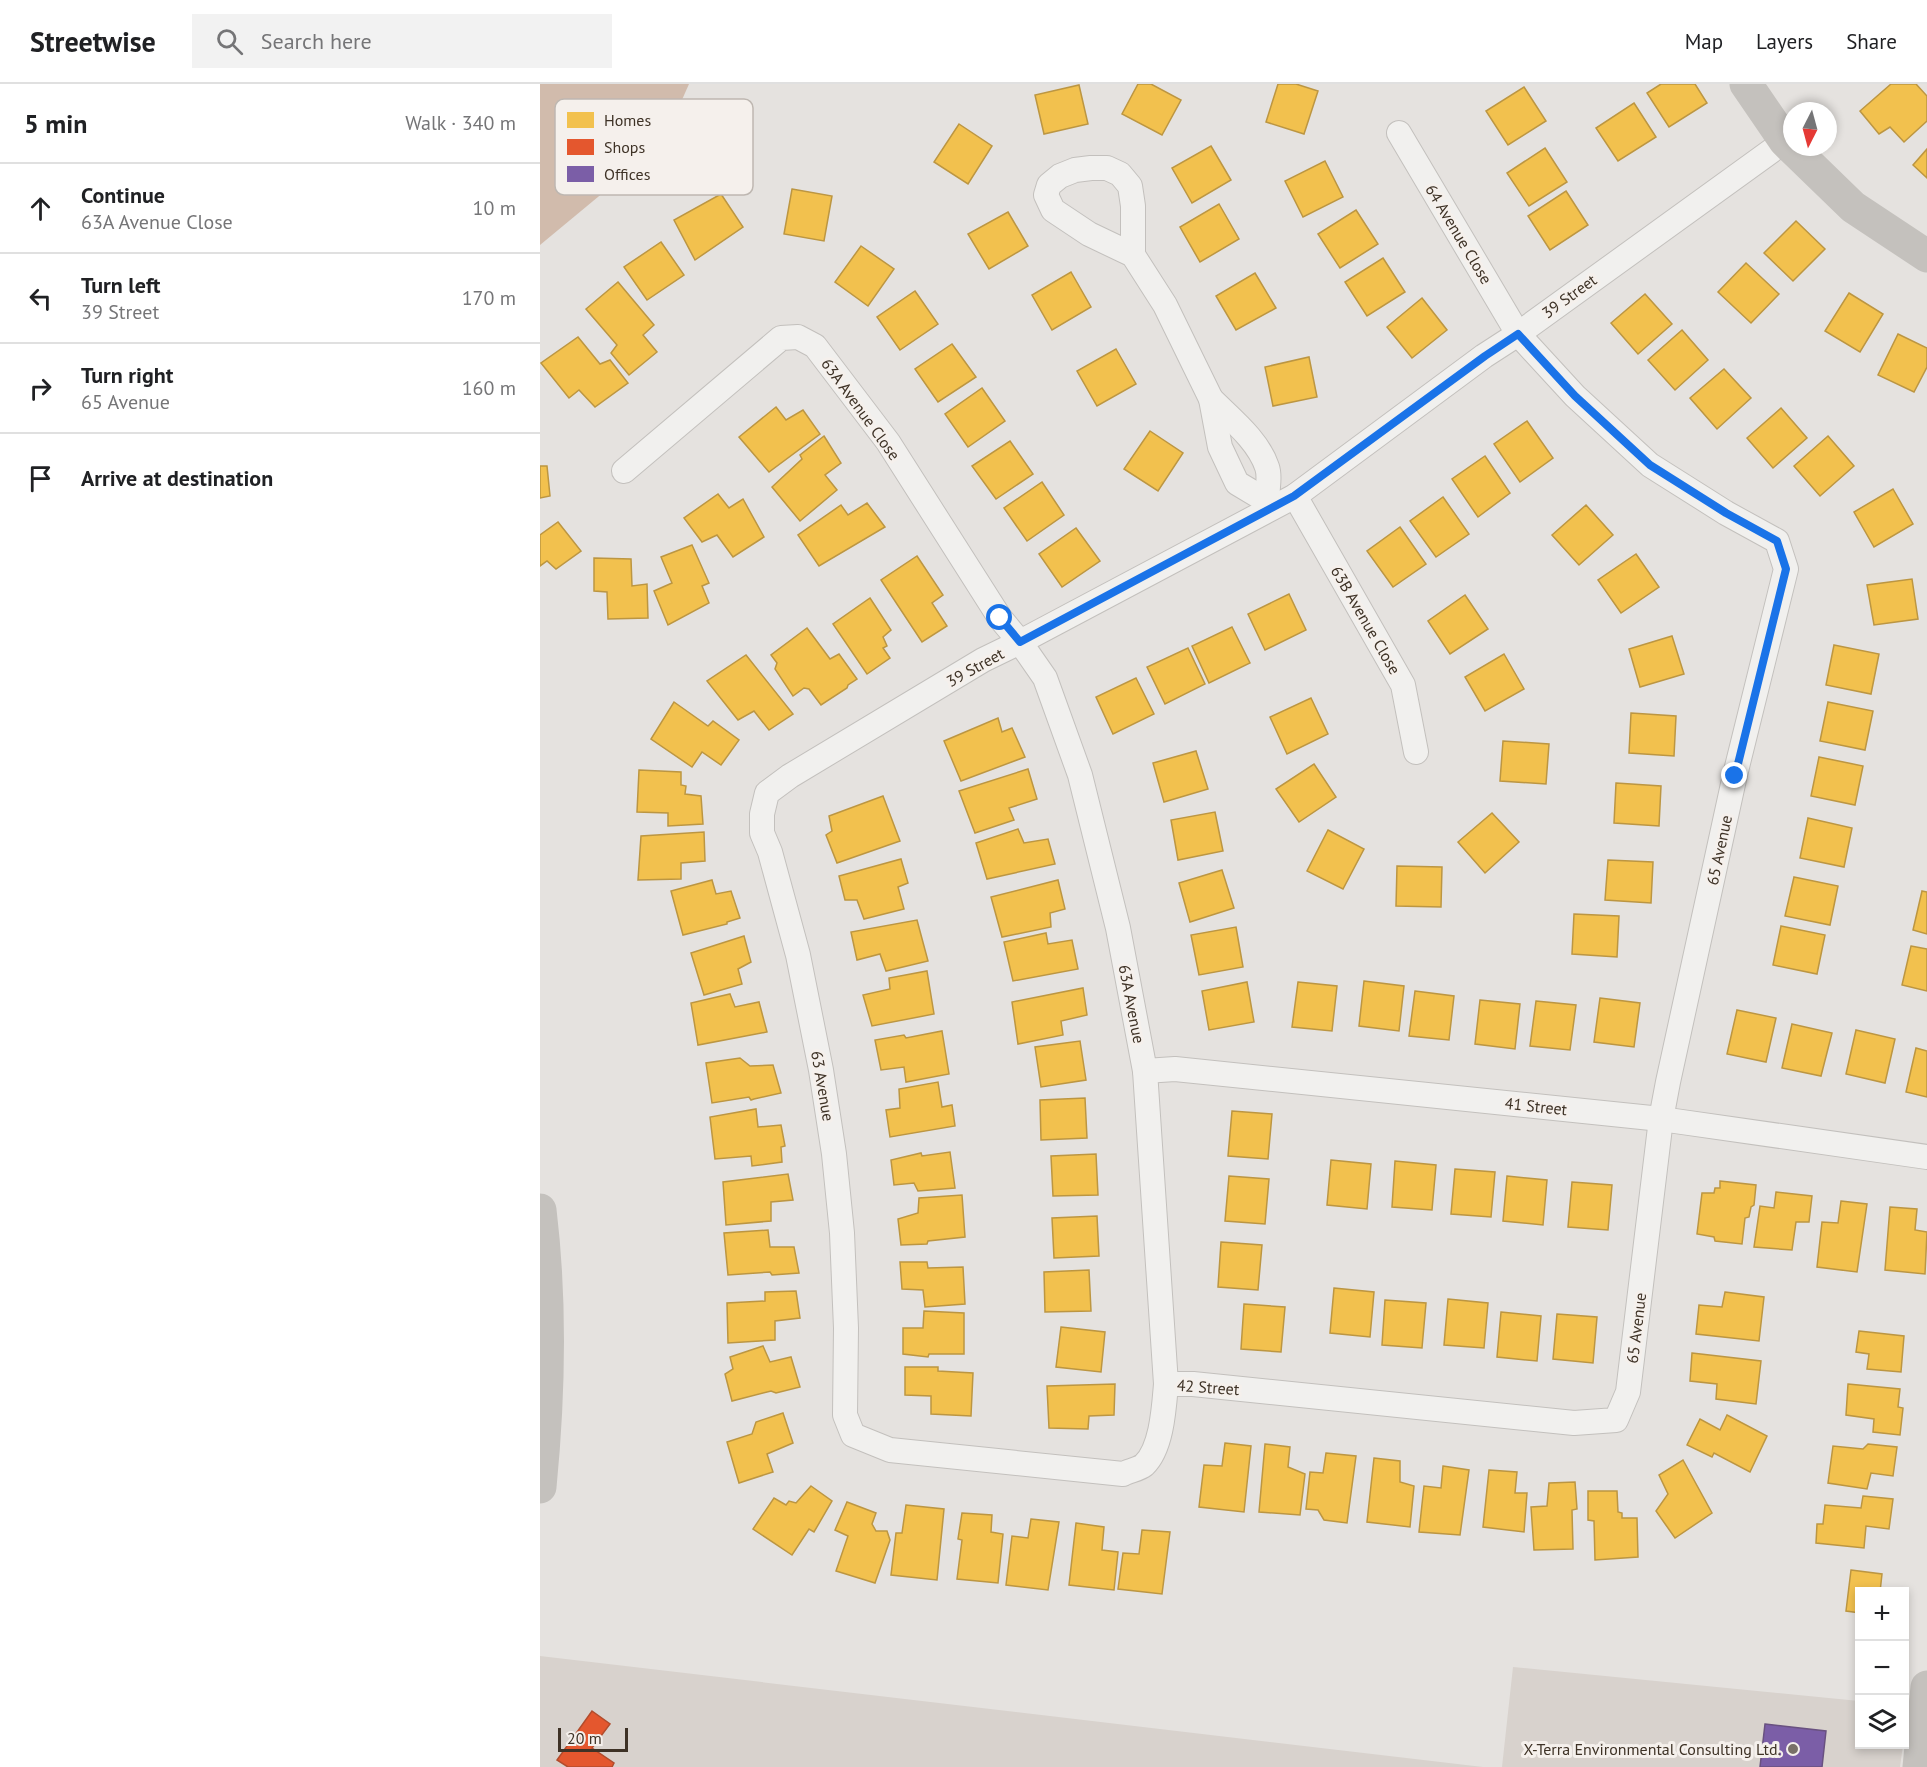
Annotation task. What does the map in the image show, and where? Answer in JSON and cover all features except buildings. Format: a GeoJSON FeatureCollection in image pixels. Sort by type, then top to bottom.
{"type":"FeatureCollection","features":[{"type":"Feature","properties":{"kind":"street"},"geometry":{"type":"LineString","coordinates":[[1746,84],[1783,138]]}},
{"type":"Feature","properties":{"kind":"street","name":"64 Avenue Close"},"geometry":{"type":"LineString","coordinates":[[1399,133],[1518,334]]}},
{"type":"Feature","properties":{"kind":"street","name":"39 Street"},"geometry":{"type":"LineString","coordinates":[[790,776],[983,660],[1020,642],[1269,505],[1294,496],[1783,142]]}},
{"type":"Feature","properties":{"kind":"street"},"geometry":{"type":"LineString","coordinates":[[1800,156],[1853,207],[1927,256]]}},
{"type":"Feature","properties":{"kind":"street"},"geometry":{"type":"LineString","coordinates":[[1133,255],[1165,305],[1211,399],[1220,447],[1237,483],[1269,505]]}},
{"type":"Feature","properties":{"kind":"street","name":"65 Avenue"},"geometry":{"type":"LineString","coordinates":[[1518,334],[1575,396],[1650,465],[1726,513],[1777,541],[1786,569],[1733,787],[1661,1119],[1628,1392],[1616,1420]]}},
{"type":"Feature","properties":{"kind":"street","name":"63A Avenue Close"},"geometry":{"type":"LineString","coordinates":[[624,471],[781,338],[798,337],[815,346],[888,442],[1000,618],[1020,642]]}},
{"type":"Feature","properties":{"kind":"street"},"geometry":{"type":"LineString","coordinates":[[1211,399],[1248,436],[1268,469],[1269,505]]}},
{"type":"Feature","properties":{"kind":"street","name":"63B Avenue Close"},"geometry":{"type":"LineString","coordinates":[[1294,496],[1403,685],[1416,752]]}},
{"type":"Feature","properties":{"kind":"street","name":"63A Avenue"},"geometry":{"type":"LineString","coordinates":[[1020,642],[1045,678],[1080,775],[1118,928],[1145,1071],[1166,1384]]}},
{"type":"Feature","properties":{"kind":"street","name":"63 Avenue"},"geometry":{"type":"LineString","coordinates":[[790,776],[767,793],[762,814],[762,833],[770,852],[798,955],[821,1070],[834,1154],[842,1233],[846,1328],[845,1415]]}},
{"type":"Feature","properties":{"kind":"street","name":"41 Street"},"geometry":{"type":"LineString","coordinates":[[1145,1071],[1175,1069],[1661,1119],[1927,1157]]}},
{"type":"Feature","properties":{"kind":"street"},"geometry":{"type":"LineString","coordinates":[[540,1210],[546,1286],[547,1353],[540,1487]]}},
{"type":"Feature","properties":{"kind":"street","name":"42 Street"},"geometry":{"type":"LineString","coordinates":[[845,1415],[853,1435],[890,1450],[1123,1474],[1143,1466],[1154,1452],[1163,1417],[1166,1384],[1193,1384],[1574,1423],[1616,1420]]}},
{"type":"Feature","properties":{"kind":"street"},"geometry":{"type":"LineString","coordinates":[[1918,1767],[1927,1687]]}},
{"type":"Feature","properties":{"kind":"shaded area"},"geometry":{"type":"Polygon","coordinates":[[[540,84],[689,84],[682,99],[555,99],[555,195],[600,195],[540,245],[540,84]]]}},
{"type":"Feature","properties":{"kind":"shaded area"},"geometry":{"type":"Polygon","coordinates":[[[540,1656],[1483,1767],[540,1767],[540,1656]]]}},
{"type":"Feature","properties":{"kind":"shaded area"},"geometry":{"type":"Polygon","coordinates":[[[1513,1667],[1855,1701],[1855,1749],[1902,1749],[1900,1767],[1502,1767],[1513,1667]]]}},
{"type":"Feature","properties":{"kind":"place","name":"X-Terra Environmental Consulting Ltd."},"geometry":{"type":"Point","coordinates":[1793,1749]}},
{"type":"Feature","properties":{"kind":"route"},"geometry":{"type":"LineString","coordinates":[[1000,618],[1020,642],[1294,496],[1518,334],[1575,396],[1650,465],[1726,513],[1777,541],[1786,569],[1735,776]]}}]}
